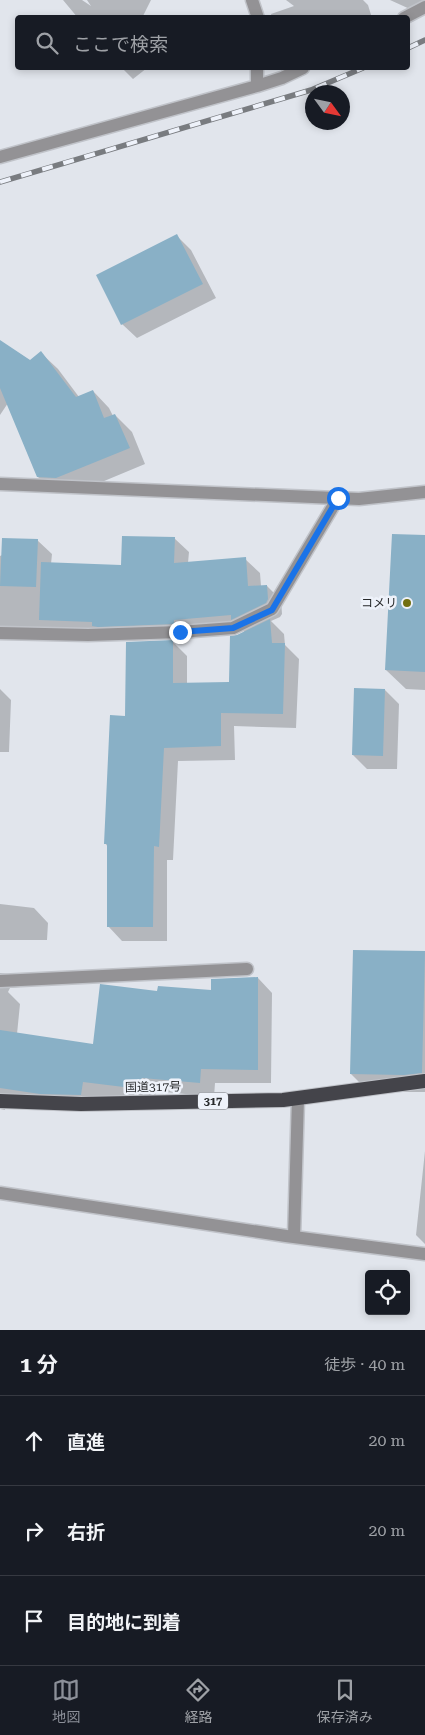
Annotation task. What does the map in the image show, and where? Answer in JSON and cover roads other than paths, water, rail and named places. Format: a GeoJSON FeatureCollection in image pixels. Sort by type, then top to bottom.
{"type":"FeatureCollection","features":[{"type":"Feature","properties":{"kind":"highway","name":"国道317号"},"geometry":{"type":"LineString","coordinates":[[0,1101],[80,1104],[283,1100],[425,1081]]}},
{"type":"Feature","properties":{"kind":"street"},"geometry":{"type":"LineString","coordinates":[[252,0],[257,15]]}},
{"type":"Feature","properties":{"kind":"street"},"geometry":{"type":"LineString","coordinates":[[410,15],[425,7]]}},
{"type":"Feature","properties":{"kind":"street"},"geometry":{"type":"LineString","coordinates":[[257,70],[257,86]]}},
{"type":"Feature","properties":{"kind":"street"},"geometry":{"type":"LineString","coordinates":[[0,157],[257,86],[299,70]]}},
{"type":"Feature","properties":{"kind":"street"},"geometry":{"type":"LineString","coordinates":[[0,484],[359,499],[425,492]]}},
{"type":"Feature","properties":{"kind":"street"},"geometry":{"type":"LineString","coordinates":[[0,633],[88,634],[180,632],[233,628],[272,610],[338,498]]}},
{"type":"Feature","properties":{"kind":"street"},"geometry":{"type":"LineString","coordinates":[[0,981],[247,969]]}},
{"type":"Feature","properties":{"kind":"street"},"geometry":{"type":"LineString","coordinates":[[294,1237],[298,1098]]}},
{"type":"Feature","properties":{"kind":"street"},"geometry":{"type":"LineString","coordinates":[[0,1193],[294,1237],[425,1254]]}},
{"type":"Feature","properties":{"kind":"railway"},"geometry":{"type":"LineString","coordinates":[[410,47],[425,40]]}},
{"type":"Feature","properties":{"kind":"railway"},"geometry":{"type":"LineString","coordinates":[[0,182],[311,90],[358,70]]}},
{"type":"Feature","properties":{"kind":"place","name":"コメリ"},"geometry":{"type":"Point","coordinates":[407,603]}}]}
